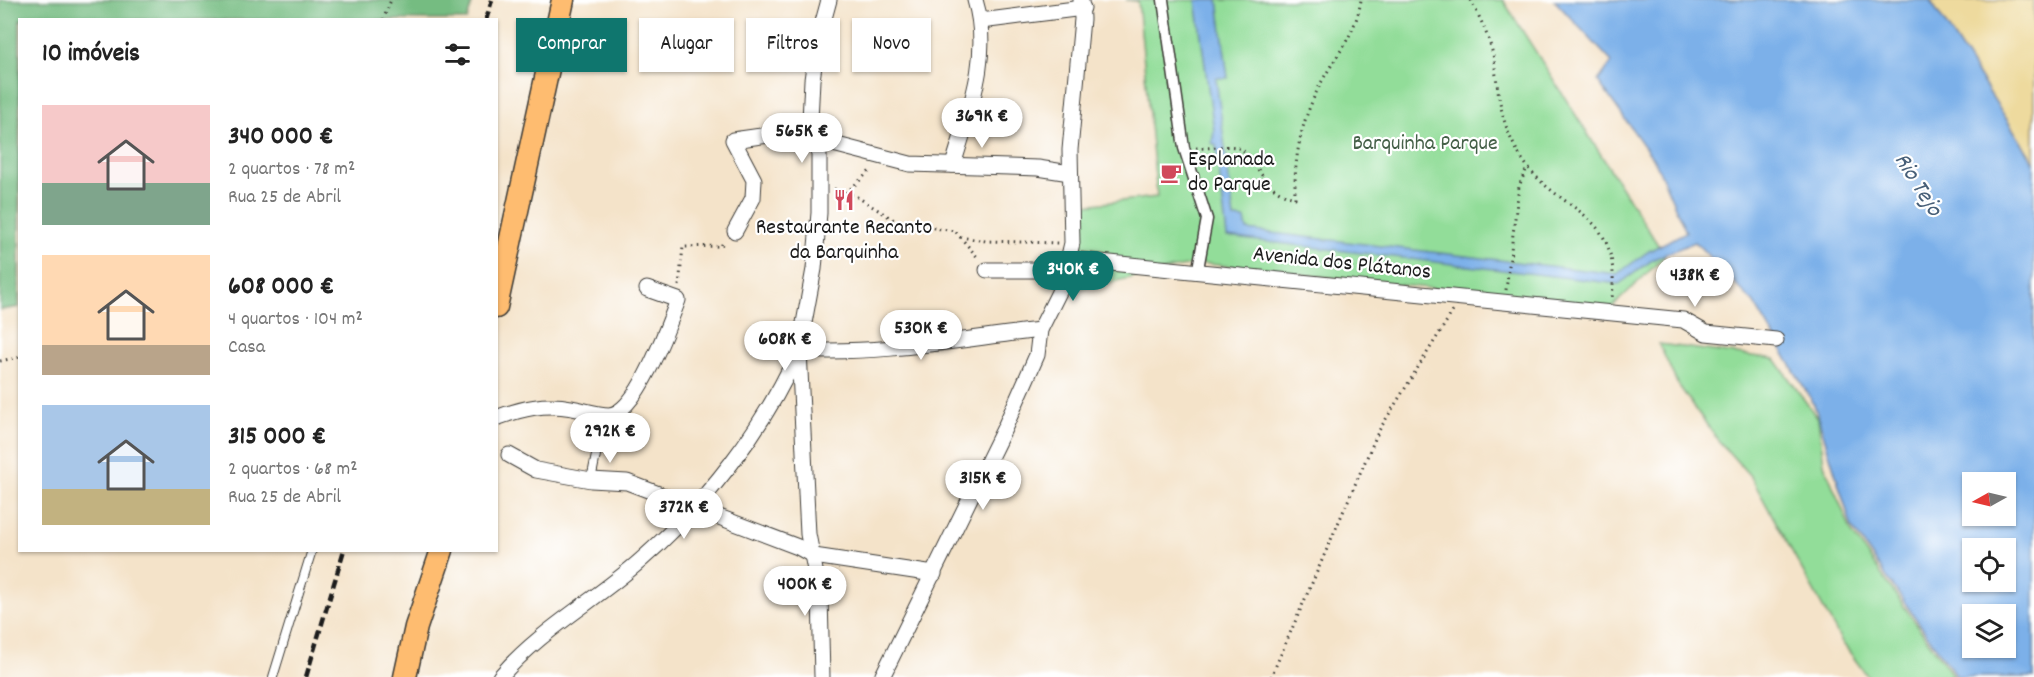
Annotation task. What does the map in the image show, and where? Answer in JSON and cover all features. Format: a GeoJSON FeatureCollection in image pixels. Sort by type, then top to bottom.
{"type":"FeatureCollection","features":[{"type":"Feature","properties":{"kind":"main road"},"geometry":{"type":"LineString","coordinates":[[498,298],[562,0]]}},
{"type":"Feature","properties":{"kind":"main road"},"geometry":{"type":"LineString","coordinates":[[405,677],[416,627],[441,552]]}},
{"type":"Feature","properties":{"kind":"main road"},"geometry":{"type":"LineString","coordinates":[[391,677],[416,627]]}},
{"type":"Feature","properties":{"kind":"street"},"geometry":{"type":"LineString","coordinates":[[822,677],[820,596],[808,534],[799,350],[814,269],[820,186],[819,155],[810,120],[812,80],[817,44],[829,0]]}},
{"type":"Feature","properties":{"kind":"street"},"geometry":{"type":"LineString","coordinates":[[953,165],[976,88],[981,21],[975,0]]}},
{"type":"Feature","properties":{"kind":"street"},"geometry":{"type":"LineString","coordinates":[[1163,0],[1184,148],[1207,219],[1199,263],[1200,272]]}},
{"type":"Feature","properties":{"kind":"street"},"geometry":{"type":"LineString","coordinates":[[882,677],[934,574],[1032,365],[1040,330],[1062,286],[1069,257],[1070,173],[1082,4],[981,21]]}},
{"type":"Feature","properties":{"kind":"street"},"geometry":{"type":"LineString","coordinates":[[735,231],[753,198],[754,180],[733,140],[797,131],[910,164],[1038,168],[1070,173]]}},
{"type":"Feature","properties":{"kind":"street","name":"Avenida dos Plátanos"},"geometry":{"type":"LineString","coordinates":[[987,270],[1069,257],[1460,299],[1683,320],[1706,333],[1776,340]]}},
{"type":"Feature","properties":{"kind":"street"},"geometry":{"type":"LineString","coordinates":[[498,417],[536,405],[560,406],[609,415],[630,403],[663,339],[678,300],[655,291]]}},
{"type":"Feature","properties":{"kind":"street"},"geometry":{"type":"LineString","coordinates":[[799,350],[829,352],[868,349],[1040,330]]}},
{"type":"Feature","properties":{"kind":"street"},"geometry":{"type":"LineString","coordinates":[[500,677],[521,653],[641,560],[694,507],[769,412],[799,350]]}},
{"type":"Feature","properties":{"kind":"street"},"geometry":{"type":"LineString","coordinates":[[509,455],[536,470],[591,480],[627,482],[798,547],[814,556],[934,574]]}},
{"type":"Feature","properties":{"kind":"lane"},"geometry":{"type":"LineString","coordinates":[[591,480],[599,440],[609,415]]}},
{"type":"Feature","properties":{"kind":"lane"},"geometry":{"type":"LineString","coordinates":[[273,677],[311,552]]}},
{"type":"Feature","properties":{"kind":"path"},"geometry":{"type":"LineString","coordinates":[[383,18],[391,0]]}},
{"type":"Feature","properties":{"kind":"path"},"geometry":{"type":"LineString","coordinates":[[1184,148],[1236,147],[1250,156],[1259,174],[1269,186],[1282,195],[1295,198],[1295,168],[1306,118],[1318,89],[1355,27],[1361,0]]}},
{"type":"Feature","properties":{"kind":"path"},"geometry":{"type":"LineString","coordinates":[[1471,0],[1493,58],[1503,120],[1514,145],[1527,168],[1539,181],[1593,222],[1603,233],[1615,268],[1613,285]]}},
{"type":"Feature","properties":{"kind":"path"},"geometry":{"type":"LineString","coordinates":[[885,157],[846,193],[854,195],[899,223],[955,231],[987,270]]}},
{"type":"Feature","properties":{"kind":"path"},"geometry":{"type":"LineString","coordinates":[[1509,272],[1519,186],[1527,168]]}},
{"type":"Feature","properties":{"kind":"path"},"geometry":{"type":"LineString","coordinates":[[678,300],[683,247],[721,246],[730,231],[735,231]]}},
{"type":"Feature","properties":{"kind":"path"},"geometry":{"type":"LineString","coordinates":[[960,237],[1069,257]]}},
{"type":"Feature","properties":{"kind":"path"},"geometry":{"type":"LineString","coordinates":[[1271,677],[1378,432],[1460,299]]}},
{"type":"Feature","properties":{"kind":"path"},"geometry":{"type":"LineString","coordinates":[[0,361],[18,357]]}},
{"type":"Feature","properties":{"kind":"green space"},"geometry":{"type":"Polygon","coordinates":[[[0,0],[473,0],[468,18],[18,18],[18,307],[0,310],[0,0]]]}},
{"type":"Feature","properties":{"kind":"green space","name":"Barquinha Parque"},"geometry":{"type":"Polygon","coordinates":[[[1126,0],[1503,0],[1665,256],[1611,308],[1199,263],[1079,289],[1076,206],[1157,197],[1138,1],[1126,0]]]}},
{"type":"Feature","properties":{"kind":"green space"},"geometry":{"type":"Polygon","coordinates":[[[1659,344],[1775,359],[1818,419],[1824,464],[1852,533],[1954,677],[1868,677],[1842,642],[1751,477],[1717,439],[1677,383],[1659,344]]]}},
{"type":"Feature","properties":{"kind":"sand"},"geometry":{"type":"Polygon","coordinates":[[[1930,0],[2034,0],[2034,162],[1930,0]]]}},
{"type":"Feature","properties":{"kind":"water","name":"Rio Tejo"},"geometry":{"type":"Polygon","coordinates":[[[1196,0],[1218,0],[1228,78],[1216,78],[1234,218],[1245,219],[1247,230],[1617,274],[1649,251],[1686,232],[1656,163],[1598,81],[1612,62],[1554,0],[1930,0],[2034,162],[2034,677],[1957,677],[1852,528],[1814,404],[1754,303],[1695,242],[1654,259],[1619,284],[1227,237],[1216,145],[1212,143],[1214,131],[1196,0]]]}},
{"type":"Feature","properties":{"kind":"railway"},"geometry":{"type":"LineString","coordinates":[[487,18],[492,0]]}},
{"type":"Feature","properties":{"kind":"railway"},"geometry":{"type":"LineString","coordinates":[[306,677],[343,552]]}},
{"type":"Feature","properties":{"kind":"place","name":"Esplanada do Parque"},"geometry":{"type":"Point","coordinates":[1171,173]}},
{"type":"Feature","properties":{"kind":"place","name":"Restaurante Recanto da Barquinha"},"geometry":{"type":"Point","coordinates":[844,200]}}]}
